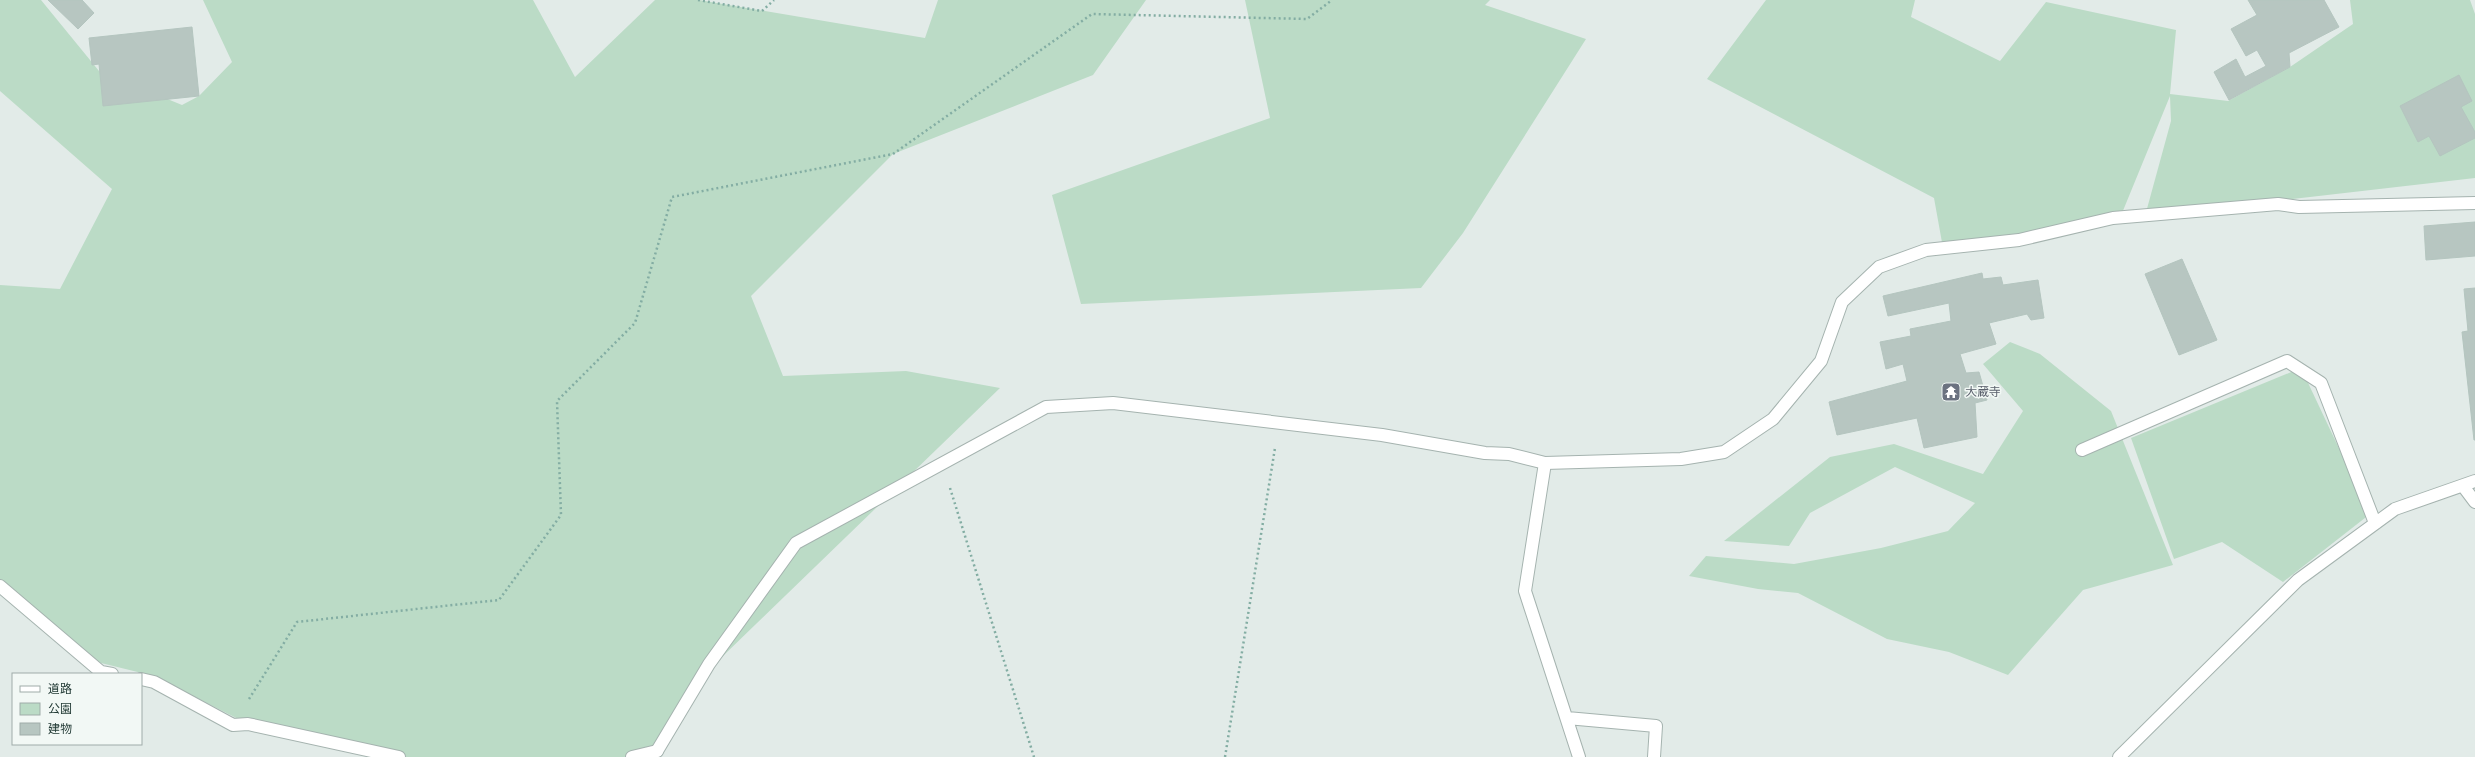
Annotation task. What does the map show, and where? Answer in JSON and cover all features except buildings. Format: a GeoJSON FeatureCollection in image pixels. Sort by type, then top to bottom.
{"type":"FeatureCollection","features":[{"type":"Feature","properties":{"kind":"street"},"geometry":{"type":"LineString","coordinates":[[632,757],[658,755],[709,664],[796,543],[942,465],[1046,407],[1113,403],[1382,436],[1485,453],[1509,454],[1544,462],[1681,459],[1724,452],[1773,419],[1821,361],[1842,302],[1880,267],[1926,250],[2019,240],[2114,218],[2278,204],[2299,207],[2475,203]]}},
{"type":"Feature","properties":{"kind":"street"},"geometry":{"type":"LineString","coordinates":[[2082,450],[2287,361],[2321,383],[2375,523]]}},
{"type":"Feature","properties":{"kind":"street"},"geometry":{"type":"LineString","coordinates":[[1544,462],[1525,591],[1579,757]]}},
{"type":"Feature","properties":{"kind":"street"},"geometry":{"type":"LineString","coordinates":[[2119,757],[2298,580],[2395,509],[2475,481]]}},
{"type":"Feature","properties":{"kind":"street"},"geometry":{"type":"LineString","coordinates":[[2463,486],[2475,502]]}},
{"type":"Feature","properties":{"kind":"street"},"geometry":{"type":"LineString","coordinates":[[0,586],[101,672],[106,673]]}},
{"type":"Feature","properties":{"kind":"street"},"geometry":{"type":"LineString","coordinates":[[142,679],[154,682],[233,725],[248,724],[399,757]]}},
{"type":"Feature","properties":{"kind":"street"},"geometry":{"type":"LineString","coordinates":[[1567,718],[1656,726],[1654,757]]}},
{"type":"Feature","properties":{"kind":"path"},"geometry":{"type":"LineString","coordinates":[[698,0],[762,11],[774,0]]}},
{"type":"Feature","properties":{"kind":"path"},"geometry":{"type":"LineString","coordinates":[[233,725],[297,622],[499,600],[561,515],[557,401],[635,323],[672,197],[894,154],[1092,14],[1308,19],[1332,0]]}},
{"type":"Feature","properties":{"kind":"path"},"geometry":{"type":"LineString","coordinates":[[1225,757],[1279,424]]}},
{"type":"Feature","properties":{"kind":"path"},"geometry":{"type":"LineString","coordinates":[[942,465],[1034,757]]}},
{"type":"Feature","properties":{"kind":"green space"},"geometry":{"type":"Polygon","coordinates":[[[0,0],[41,0],[99,71],[182,105],[199,96],[232,62],[203,0],[533,0],[575,77],[655,0],[699,0],[925,38],[938,0],[1146,0],[1093,75],[893,154],[751,296],[783,376],[906,371],[1000,388],[692,686],[657,751],[624,757],[405,757],[248,724],[154,676],[101,663],[0,591],[0,285],[60,289],[112,189],[0,91],[0,0]]]}},
{"type":"Feature","properties":{"kind":"green space"},"geometry":{"type":"Polygon","coordinates":[[[1245,0],[1490,0],[1485,5],[1586,39],[1463,233],[1421,288],[1081,304],[1052,195],[1270,118],[1245,0]]]}},
{"type":"Feature","properties":{"kind":"green space"},"geometry":{"type":"Polygon","coordinates":[[[1766,0],[1915,0],[1911,17],[2000,61],[2046,2],[2176,30],[2170,94],[2228,101],[2290,67],[2353,24],[2350,0],[2470,0],[2475,14],[2475,178],[2145,216],[2171,121],[2170,96],[2120,218],[1943,248],[1934,198],[1707,79],[1766,0]]]}},
{"type":"Feature","properties":{"kind":"green space"},"geometry":{"type":"Polygon","coordinates":[[[2010,342],[2040,354],[2111,411],[2173,565],[2083,590],[2008,675],[1949,652],[1887,639],[1798,593],[1758,589],[1689,576],[1706,556],[1794,564],[1881,548],[1948,531],[1975,503],[1895,467],[1810,513],[1789,546],[1724,541],[1830,457],[1894,444],[1983,474],[2023,411],[1983,364],[2010,342]]]}},
{"type":"Feature","properties":{"kind":"green space"},"geometry":{"type":"Polygon","coordinates":[[[2301,368],[2370,514],[2283,582],[2222,542],[2174,559],[2131,438],[2301,368]]]}},
{"type":"Feature","properties":{"kind":"place","name":"大蔵寺"},"geometry":{"type":"Point","coordinates":[1951,392]}}]}
